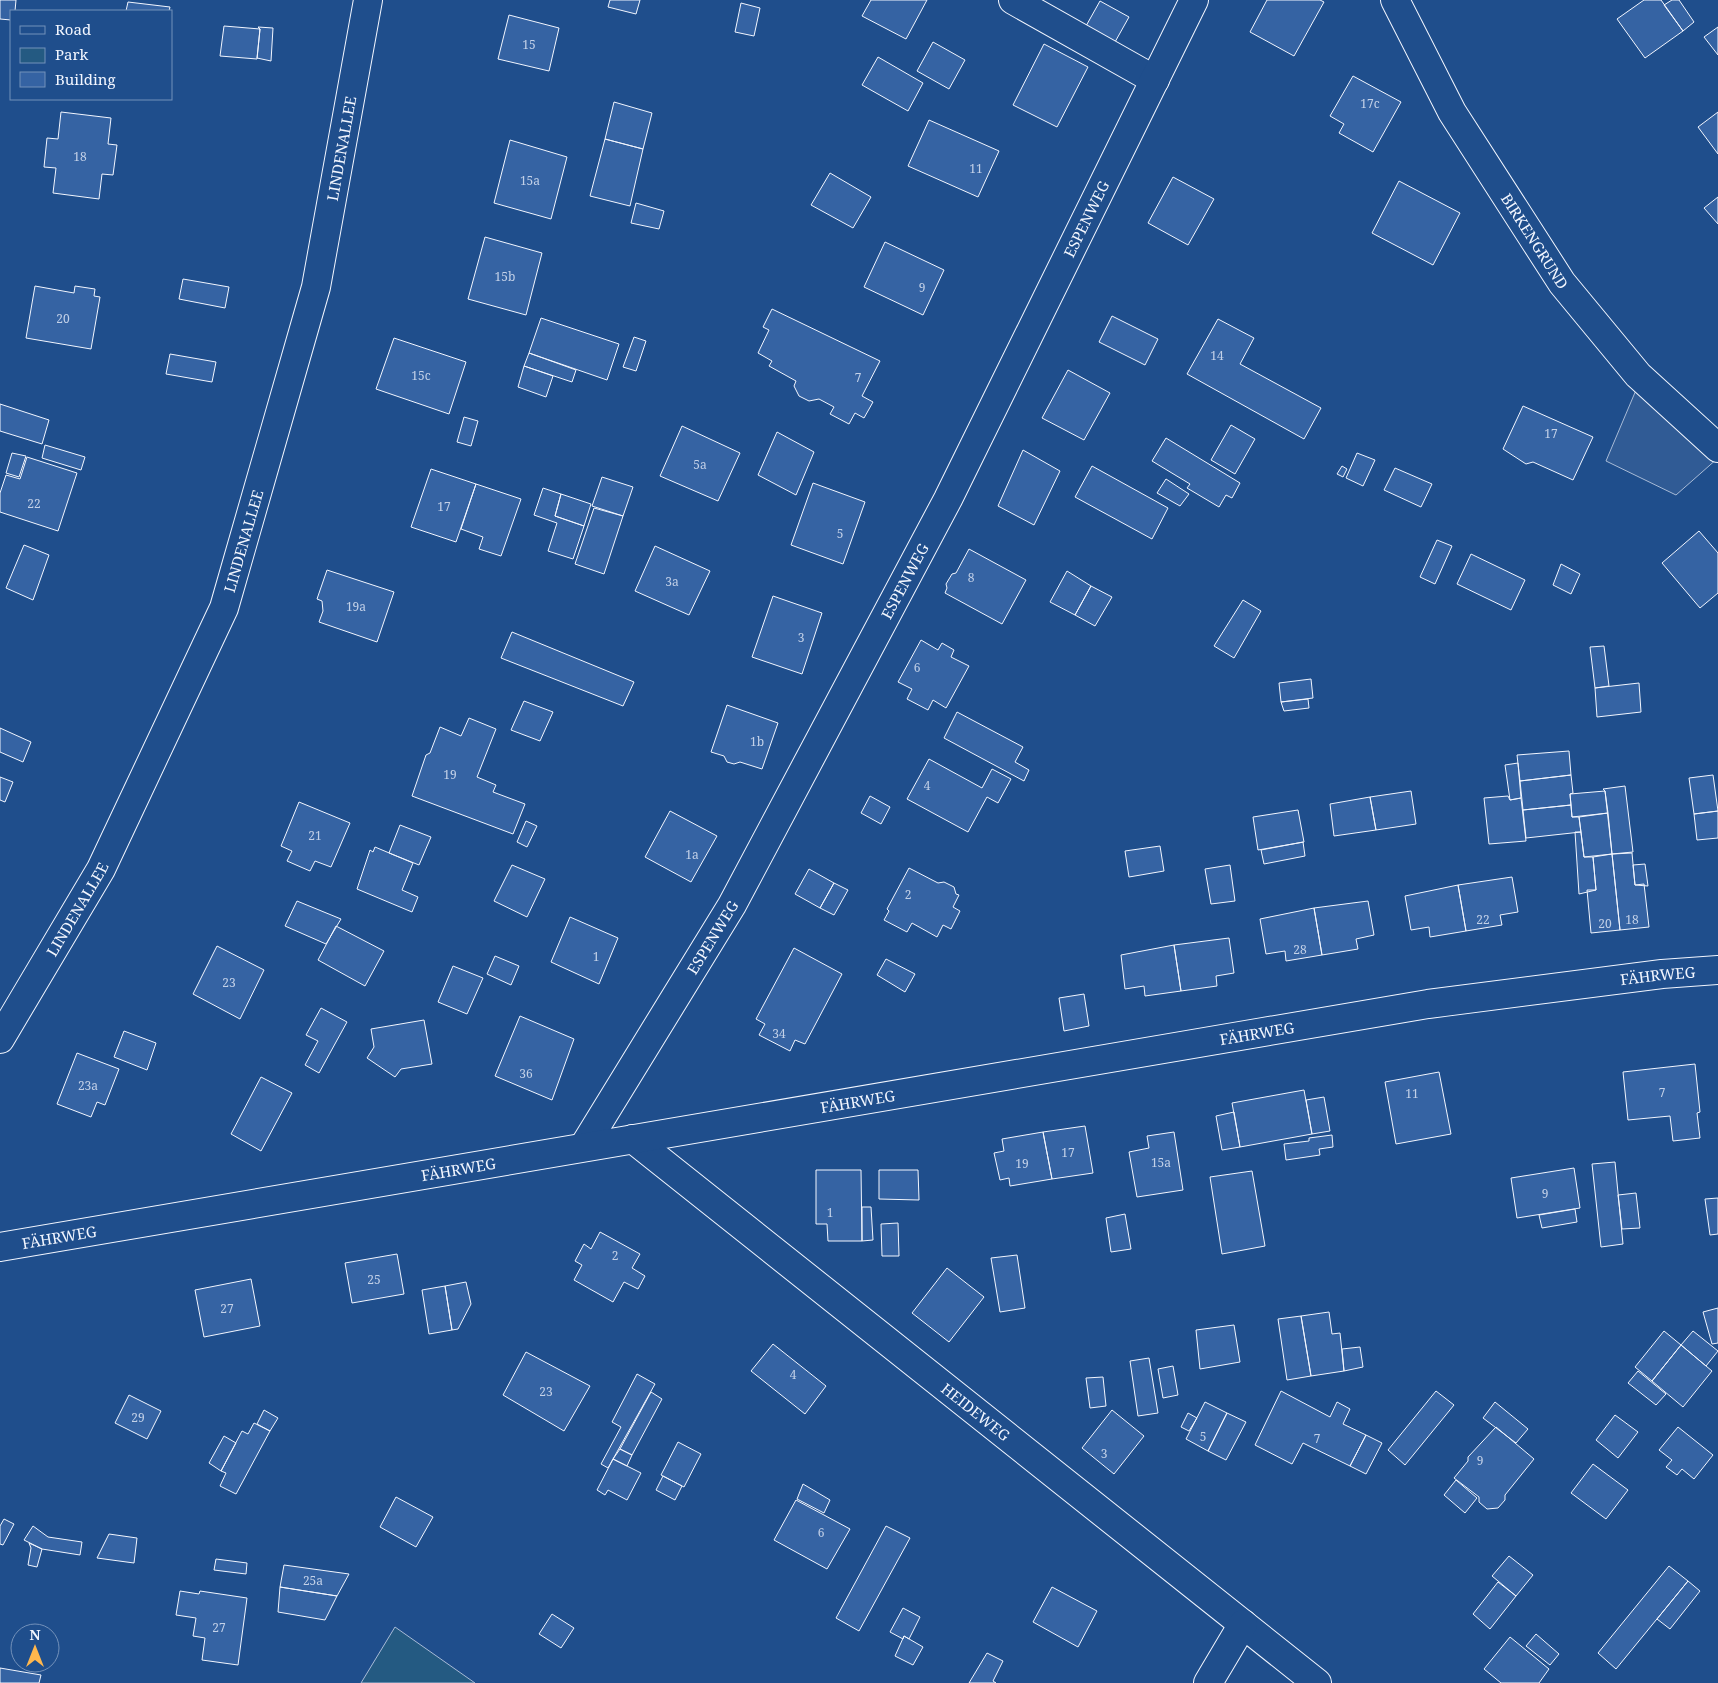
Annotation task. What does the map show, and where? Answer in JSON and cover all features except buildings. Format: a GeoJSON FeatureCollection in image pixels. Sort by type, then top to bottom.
{"type":"FeatureCollection","features":[{"type":"Feature","properties":{"kind":"street","name":"LINDENALLEE"},"geometry":{"type":"LineString","coordinates":[[0,1039],[101,869],[224,608],[316,287],[368,0]]}},
{"type":"Feature","properties":{"kind":"street"},"geometry":{"type":"LineString","coordinates":[[1012,0],[1155,80]]}},
{"type":"Feature","properties":{"kind":"street","name":"ESPENWEG"},"geometry":{"type":"LineString","coordinates":[[584,1146],[732,905],[948,499],[1194,0]]}},
{"type":"Feature","properties":{"kind":"street","name":"BIRKENGRUND"},"geometry":{"type":"LineString","coordinates":[[1395,0],[1452,112],[1562,283],[1638,375],[1718,448]]}},
{"type":"Feature","properties":{"kind":"street","name":"FÄHRWEG"},"geometry":{"type":"LineString","coordinates":[[0,1247],[584,1146],[1428,1004],[1662,974],[1718,970]]}},
{"type":"Feature","properties":{"kind":"street","name":"HEIDEWEG"},"geometry":{"type":"LineString","coordinates":[[633,1139],[1317,1683]]}},
{"type":"Feature","properties":{"kind":"street"},"geometry":{"type":"LineString","coordinates":[[1208,1683],[1243,1624]]}},
{"type":"Feature","properties":{"kind":"green space"},"geometry":{"type":"Polygon","coordinates":[[[395,1627],[475,1683],[361,1683],[395,1627]]]}},
{"type":"Feature","properties":{"kind":"shaded area"},"geometry":{"type":"Polygon","coordinates":[[[1639,383],[1718,458],[1676,495],[1606,461],[1639,383]]]}}]}
